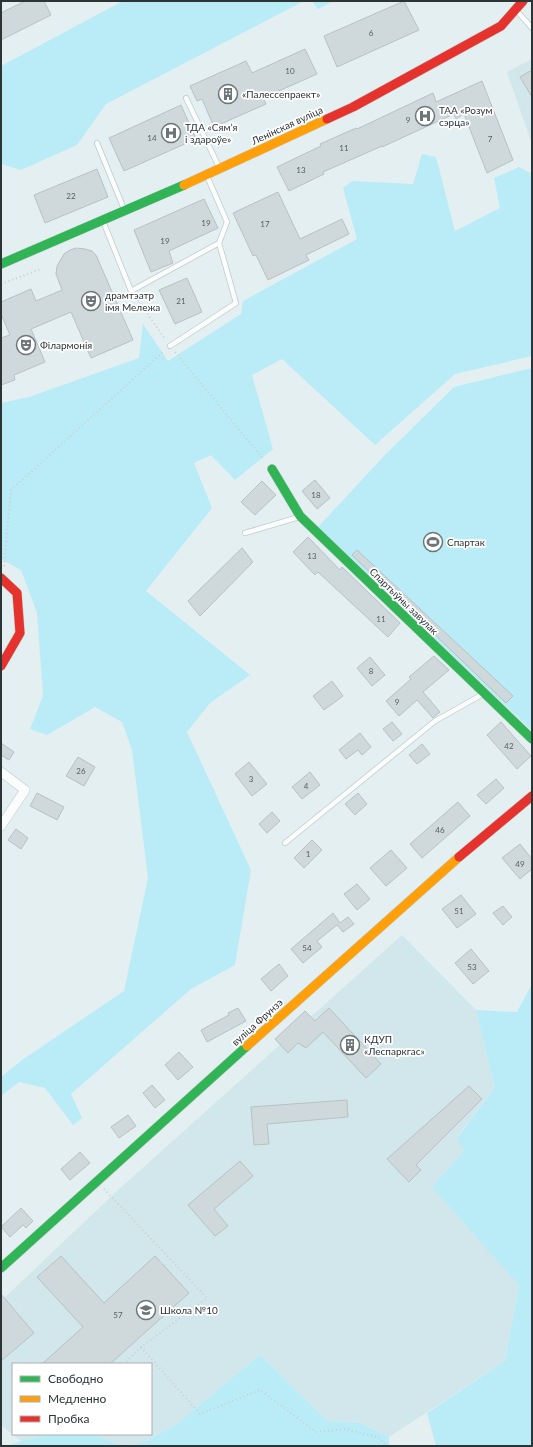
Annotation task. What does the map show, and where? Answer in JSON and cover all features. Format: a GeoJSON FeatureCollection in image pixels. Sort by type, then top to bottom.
{"type":"FeatureCollection","features":[{"type":"Feature","properties":{"kind":"street","name":"Ленінская вуліца"},"geometry":{"type":"LineString","coordinates":[[1,264],[207,175],[353,107],[501,26],[523,1]]}},
{"type":"Feature","properties":{"kind":"street","name":"Спартыўны завулак"},"geometry":{"type":"LineString","coordinates":[[272,469],[300,516],[532,739]]}},
{"type":"Feature","properties":{"kind":"street"},"geometry":{"type":"LineString","coordinates":[[1,666],[20,632],[17,593],[2,578]]}},
{"type":"Feature","properties":{"kind":"street"},"geometry":{"type":"LineString","coordinates":[[1,772],[25,790],[1,826]]}},
{"type":"Feature","properties":{"kind":"street","name":"вуліца Фрунзэ"},"geometry":{"type":"LineString","coordinates":[[1,1267],[434,878],[532,796]]}},
{"type":"Feature","properties":{"kind":"lane"},"geometry":{"type":"LineString","coordinates":[[516,10],[532,28]]}},
{"type":"Feature","properties":{"kind":"lane"},"geometry":{"type":"LineString","coordinates":[[186,98],[220,169]]}},
{"type":"Feature","properties":{"kind":"lane"},"geometry":{"type":"LineString","coordinates":[[97,143],[125,211]]}},
{"type":"Feature","properties":{"kind":"lane"},"geometry":{"type":"LineString","coordinates":[[170,346],[236,303],[219,243],[227,222],[207,175]]}},
{"type":"Feature","properties":{"kind":"lane"},"geometry":{"type":"LineString","coordinates":[[102,221],[132,291],[219,243]]}},
{"type":"Feature","properties":{"kind":"lane"},"geometry":{"type":"LineString","coordinates":[[245,533],[300,516]]}},
{"type":"Feature","properties":{"kind":"lane"},"geometry":{"type":"LineString","coordinates":[[285,843],[435,721],[484,694]]}},
{"type":"Feature","properties":{"kind":"path"},"geometry":{"type":"LineString","coordinates":[[1,284],[41,268]]}},
{"type":"Feature","properties":{"kind":"path"},"geometry":{"type":"LineString","coordinates":[[132,291],[170,346],[272,469]]}},
{"type":"Feature","properties":{"kind":"path"},"geometry":{"type":"LineString","coordinates":[[2,578],[11,490],[170,346]]}},
{"type":"Feature","properties":{"kind":"path"},"geometry":{"type":"LineString","coordinates":[[96,1181],[208,1298],[140,1347],[125,1363]]}},
{"type":"Feature","properties":{"kind":"path"},"geometry":{"type":"LineString","coordinates":[[140,1347],[200,1414],[260,1390],[316,1432],[345,1430],[380,1438],[386,1446]]}},
{"type":"Feature","properties":{"kind":"shaded area"},"geometry":{"type":"Polygon","coordinates":[[[123,1],[304,1],[106,104],[77,145],[21,170],[1,164],[1,66],[123,1]]]}},
{"type":"Feature","properties":{"kind":"shaded area"},"geometry":{"type":"Polygon","coordinates":[[[312,1],[334,1],[318,9],[312,1]]]}},
{"type":"Feature","properties":{"kind":"shaded area"},"geometry":{"type":"Polygon","coordinates":[[[532,59],[532,144],[507,72],[532,59]]]}},
{"type":"Feature","properties":{"kind":"shaded area"},"geometry":{"type":"Polygon","coordinates":[[[422,154],[436,157],[455,231],[500,208],[494,178],[519,167],[532,174],[532,356],[455,374],[375,445],[282,359],[252,375],[273,449],[235,480],[211,455],[194,463],[212,508],[146,591],[250,675],[210,703],[187,732],[251,870],[235,965],[191,989],[71,1094],[82,1118],[73,1125],[45,1088],[19,1082],[1,1096],[1,1077],[22,1060],[124,991],[148,878],[132,750],[122,722],[95,707],[47,735],[30,729],[43,696],[37,613],[21,570],[1,559],[1,403],[29,397],[139,358],[143,324],[168,361],[241,314],[243,301],[357,239],[343,188],[352,181],[413,184],[422,154]]]}},
{"type":"Feature","properties":{"kind":"shaded area","name":"Спартак"},"geometry":{"type":"Polygon","coordinates":[[[532,368],[532,731],[318,527],[385,455],[454,387],[532,368]]]}},
{"type":"Feature","properties":{"kind":"shaded area","name":"КДУП «Леспаркгас»"},"geometry":{"type":"Polygon","coordinates":[[[402,935],[476,1010],[495,1088],[457,1137],[464,1151],[432,1187],[519,1284],[505,1361],[389,1437],[360,1423],[327,1421],[260,1355],[177,1424],[142,1443],[130,1446],[123,1446],[95,1435],[152,1435],[152,1363],[12,1363],[12,1434],[1,1425],[1,1301],[117,1191],[402,935]]]}},
{"type":"Feature","properties":{"kind":"shaded area"},"geometry":{"type":"Polygon","coordinates":[[[532,984],[532,1446],[436,1446],[427,1413],[505,1361],[519,1285],[432,1187],[464,1151],[457,1138],[495,1088],[476,1010],[517,1012],[532,984]]]}},
{"type":"Feature","properties":{"kind":"shaded area"},"geometry":{"type":"Polygon","coordinates":[[[260,1355],[327,1421],[360,1423],[389,1437],[389,1446],[129,1446],[146,1441],[177,1424],[260,1355]]]}},
{"type":"Feature","properties":{"kind":"shaded area","name":"КДУП «Леспаркгас»"},"geometry":{"type":"Polygon","coordinates":[[[14,1435],[48,1435],[21,1441],[14,1435]]]}},
{"type":"Feature","properties":{"kind":"shaded area"},"geometry":{"type":"Polygon","coordinates":[[[48,1435],[95,1435],[123,1446],[8,1446],[21,1441],[48,1435]]]}},
{"type":"Feature","properties":{"kind":"building"},"geometry":{"type":"Polygon","coordinates":[[[25,1],[44,1],[51,15],[1,40],[1,13],[25,1]]]}},
{"type":"Feature","properties":{"kind":"building"},"geometry":{"type":"Polygon","coordinates":[[[404,1],[419,30],[337,67],[324,36],[404,1]]]}},
{"type":"Feature","properties":{"kind":"building","name":"«Палессепраект»"},"geometry":{"type":"Polygon","coordinates":[[[305,49],[317,74],[263,98],[266,104],[214,127],[202,99],[197,101],[190,86],[246,61],[252,73],[305,49]]]}},
{"type":"Feature","properties":{"kind":"building"},"geometry":{"type":"Polygon","coordinates":[[[532,70],[532,97],[520,77],[532,70]]]}},
{"type":"Feature","properties":{"kind":"building"},"geometry":{"type":"Polygon","coordinates":[[[482,81],[513,160],[487,173],[464,114],[456,119],[454,114],[323,172],[324,174],[289,191],[277,167],[321,146],[320,144],[356,128],[357,129],[433,93],[436,102],[482,81]]]}},
{"type":"Feature","properties":{"kind":"building"},"geometry":{"type":"Polygon","coordinates":[[[181,105],[196,139],[124,171],[109,138],[181,105]]]}},
{"type":"Feature","properties":{"kind":"building"},"geometry":{"type":"Polygon","coordinates":[[[97,169],[108,197],[45,223],[34,195],[97,169]]]}},
{"type":"Feature","properties":{"kind":"building"},"geometry":{"type":"Polygon","coordinates":[[[278,192],[300,239],[342,219],[349,234],[306,255],[309,260],[268,280],[256,255],[253,256],[233,213],[278,192]]]}},
{"type":"Feature","properties":{"kind":"building"},"geometry":{"type":"Polygon","coordinates":[[[204,199],[218,228],[169,251],[173,263],[151,272],[134,230],[204,199]]]}},
{"type":"Feature","properties":{"kind":"building"},"geometry":{"type":"Polygon","coordinates":[[[76,248],[92,251],[96,255],[133,340],[91,358],[71,312],[31,329],[45,362],[14,375],[15,380],[1,385],[1,338],[10,335],[1,314],[1,302],[31,289],[36,301],[62,290],[56,274],[57,266],[64,254],[76,248]]]}},
{"type":"Feature","properties":{"kind":"building"},"geometry":{"type":"Polygon","coordinates":[[[187,278],[202,312],[175,324],[159,290],[187,278]]]}},
{"type":"Feature","properties":{"kind":"building"},"geometry":{"type":"Polygon","coordinates":[[[315,480],[330,498],[317,509],[302,491],[315,480]]]}},
{"type":"Feature","properties":{"kind":"building"},"geometry":{"type":"Polygon","coordinates":[[[262,481],[276,495],[255,515],[241,502],[262,481]]]}},
{"type":"Feature","properties":{"kind":"building"},"geometry":{"type":"Polygon","coordinates":[[[308,537],[340,570],[342,567],[400,623],[388,637],[318,572],[315,575],[293,552],[308,537]]]}},
{"type":"Feature","properties":{"kind":"building"},"geometry":{"type":"Polygon","coordinates":[[[242,548],[253,562],[200,616],[188,601],[242,548]]]}},
{"type":"Feature","properties":{"kind":"building"},"geometry":{"type":"Polygon","coordinates":[[[357,550],[513,696],[506,703],[352,555],[357,550]]]}},
{"type":"Feature","properties":{"kind":"building"},"geometry":{"type":"Polygon","coordinates":[[[434,656],[449,670],[423,692],[440,712],[433,718],[417,700],[399,716],[386,701],[411,679],[409,677],[434,656]]]}},
{"type":"Feature","properties":{"kind":"building"},"geometry":{"type":"Polygon","coordinates":[[[370,657],[385,675],[372,686],[357,668],[370,657]]]}},
{"type":"Feature","properties":{"kind":"building"},"geometry":{"type":"Polygon","coordinates":[[[332,681],[343,696],[324,710],[313,696],[332,681]]]}},
{"type":"Feature","properties":{"kind":"building"},"geometry":{"type":"Polygon","coordinates":[[[392,722],[402,734],[393,741],[383,729],[392,722]]]}},
{"type":"Feature","properties":{"kind":"building"},"geometry":{"type":"Polygon","coordinates":[[[501,722],[531,756],[517,769],[487,735],[501,722]]]}},
{"type":"Feature","properties":{"kind":"building"},"geometry":{"type":"Polygon","coordinates":[[[360,733],[371,747],[362,755],[358,750],[346,759],[339,750],[360,733]]]}},
{"type":"Feature","properties":{"kind":"building"},"geometry":{"type":"Polygon","coordinates":[[[1,743],[14,752],[9,760],[1,755],[1,743]]]}},
{"type":"Feature","properties":{"kind":"building"},"geometry":{"type":"Polygon","coordinates":[[[422,744],[430,754],[417,764],[409,755],[422,744]]]}},
{"type":"Feature","properties":{"kind":"building"},"geometry":{"type":"Polygon","coordinates":[[[78,757],[95,767],[84,786],[66,776],[78,757]]]}},
{"type":"Feature","properties":{"kind":"building"},"geometry":{"type":"Polygon","coordinates":[[[249,762],[267,784],[252,796],[235,774],[249,762]]]}},
{"type":"Feature","properties":{"kind":"building"},"geometry":{"type":"Polygon","coordinates":[[[310,772],[320,785],[302,799],[292,787],[310,772]]]}},
{"type":"Feature","properties":{"kind":"building"},"geometry":{"type":"Polygon","coordinates":[[[496,779],[504,788],[486,804],[477,795],[496,779]]]}},
{"type":"Feature","properties":{"kind":"building"},"geometry":{"type":"Polygon","coordinates":[[[37,793],[64,807],[57,820],[30,806],[37,793]]]}},
{"type":"Feature","properties":{"kind":"building"},"geometry":{"type":"Polygon","coordinates":[[[358,793],[367,804],[355,815],[345,804],[358,793]]]}},
{"type":"Feature","properties":{"kind":"building"},"geometry":{"type":"Polygon","coordinates":[[[458,802],[470,816],[422,858],[410,844],[458,802]]]}},
{"type":"Feature","properties":{"kind":"building"},"geometry":{"type":"Polygon","coordinates":[[[272,812],[280,821],[267,833],[259,824],[272,812]]]}},
{"type":"Feature","properties":{"kind":"building"},"geometry":{"type":"Polygon","coordinates":[[[16,829],[28,838],[21,849],[8,840],[16,829]]]}},
{"type":"Feature","properties":{"kind":"building"},"geometry":{"type":"Polygon","coordinates":[[[312,840],[322,850],[304,868],[294,858],[312,840]]]}},
{"type":"Feature","properties":{"kind":"building"},"geometry":{"type":"Polygon","coordinates":[[[520,844],[532,859],[532,869],[520,879],[502,858],[520,844]]]}},
{"type":"Feature","properties":{"kind":"building"},"geometry":{"type":"Polygon","coordinates":[[[391,850],[407,868],[386,886],[370,868],[391,850]]]}},
{"type":"Feature","properties":{"kind":"building"},"geometry":{"type":"Polygon","coordinates":[[[357,884],[370,899],[357,910],[344,894],[357,884]]]}},
{"type":"Feature","properties":{"kind":"building"},"geometry":{"type":"Polygon","coordinates":[[[461,895],[476,914],[457,928],[442,909],[461,895]]]}},
{"type":"Feature","properties":{"kind":"building"},"geometry":{"type":"Polygon","coordinates":[[[503,906],[512,917],[503,925],[493,913],[503,906]]]}},
{"type":"Feature","properties":{"kind":"building"},"geometry":{"type":"Polygon","coordinates":[[[333,913],[340,923],[348,917],[354,924],[343,932],[337,925],[317,941],[322,947],[303,963],[291,949],[333,913]]]}},
{"type":"Feature","properties":{"kind":"building"},"geometry":{"type":"Polygon","coordinates":[[[471,949],[489,971],[473,984],[455,963],[471,949]]]}},
{"type":"Feature","properties":{"kind":"building"},"geometry":{"type":"Polygon","coordinates":[[[279,964],[288,976],[271,991],[261,979],[279,964]]]}},
{"type":"Feature","properties":{"kind":"building"},"geometry":{"type":"Polygon","coordinates":[[[238,1008],[246,1021],[207,1042],[201,1030],[229,1015],[228,1013],[238,1008]]]}},
{"type":"Feature","properties":{"kind":"building","name":"КДУП «Леспаркгас»"},"geometry":{"type":"Polygon","coordinates":[[[329,1008],[381,1064],[366,1078],[323,1032],[306,1048],[298,1043],[288,1053],[275,1039],[305,1011],[315,1021],[329,1008]]]}},
{"type":"Feature","properties":{"kind":"building"},"geometry":{"type":"Polygon","coordinates":[[[179,1052],[193,1067],[178,1080],[165,1065],[179,1052]]]}},
{"type":"Feature","properties":{"kind":"building"},"geometry":{"type":"Polygon","coordinates":[[[152,1085],[165,1100],[155,1108],[143,1093],[152,1085]]]}},
{"type":"Feature","properties":{"kind":"building"},"geometry":{"type":"Polygon","coordinates":[[[469,1086],[482,1099],[416,1165],[421,1170],[409,1182],[387,1159],[469,1086]]]}},
{"type":"Feature","properties":{"kind":"building"},"geometry":{"type":"Polygon","coordinates":[[[347,1100],[348,1117],[267,1124],[269,1144],[254,1145],[251,1107],[347,1100]]]}},
{"type":"Feature","properties":{"kind":"building"},"geometry":{"type":"Polygon","coordinates":[[[128,1115],[136,1126],[119,1138],[111,1127],[128,1115]]]}},
{"type":"Feature","properties":{"kind":"building"},"geometry":{"type":"Polygon","coordinates":[[[80,1152],[90,1163],[70,1180],[61,1169],[80,1152]]]}},
{"type":"Feature","properties":{"kind":"building"},"geometry":{"type":"Polygon","coordinates":[[[240,1161],[253,1176],[214,1209],[228,1226],[215,1236],[188,1205],[240,1161]]]}},
{"type":"Feature","properties":{"kind":"building"},"geometry":{"type":"Polygon","coordinates":[[[21,1208],[33,1221],[26,1228],[23,1225],[10,1237],[1,1227],[21,1208]]]}},
{"type":"Feature","properties":{"kind":"building"},"geometry":{"type":"Polygon","coordinates":[[[61,1256],[104,1303],[155,1256],[189,1293],[111,1363],[43,1363],[83,1327],[37,1277],[61,1256]]]}},
{"type":"Feature","properties":{"kind":"building"},"geometry":{"type":"Polygon","coordinates":[[[1,1294],[34,1333],[1,1361],[1,1294]]]}},
{"type":"Feature","properties":{"kind":"traffic: fast"},"geometry":{"type":"LineString","coordinates":[[1,264],[184,185]]}},
{"type":"Feature","properties":{"kind":"traffic: fast"},"geometry":{"type":"LineString","coordinates":[[272,469],[300,516],[532,739]]}},
{"type":"Feature","properties":{"kind":"traffic: fast"},"geometry":{"type":"LineString","coordinates":[[1,1268],[247,1046]]}},
{"type":"Feature","properties":{"kind":"traffic: slow"},"geometry":{"type":"LineString","coordinates":[[184,185],[327,119]]}},
{"type":"Feature","properties":{"kind":"traffic: slow"},"geometry":{"type":"LineString","coordinates":[[247,1046],[459,857]]}},
{"type":"Feature","properties":{"kind":"traffic: jam"},"geometry":{"type":"LineString","coordinates":[[327,119],[353,107],[501,26],[523,1]]}},
{"type":"Feature","properties":{"kind":"traffic: jam"},"geometry":{"type":"LineString","coordinates":[[1,578],[17,593],[20,633],[1,666]]}},
{"type":"Feature","properties":{"kind":"traffic: jam"},"geometry":{"type":"LineString","coordinates":[[459,857],[532,796]]}},
{"type":"Feature","properties":{"kind":"place","name":"«Палессепраект»"},"geometry":{"type":"Point","coordinates":[228,94]}},
{"type":"Feature","properties":{"kind":"place","name":"ТАА «Розум сэрца»"},"geometry":{"type":"Point","coordinates":[425,116]}},
{"type":"Feature","properties":{"kind":"place","name":"ТДА «Сямʼя і здароўе»"},"geometry":{"type":"Point","coordinates":[171,133]}},
{"type":"Feature","properties":{"kind":"place","name":"драмтэатр імя Мележа"},"geometry":{"type":"Point","coordinates":[91,301]}},
{"type":"Feature","properties":{"kind":"place","name":"Філармонія"},"geometry":{"type":"Point","coordinates":[26,345]}},
{"type":"Feature","properties":{"kind":"place","name":"Спартак"},"geometry":{"type":"Point","coordinates":[433,542]}},
{"type":"Feature","properties":{"kind":"place","name":"КДУП «Леспаркгас»"},"geometry":{"type":"Point","coordinates":[350,1045]}},
{"type":"Feature","properties":{"kind":"place","name":"Школа №10"},"geometry":{"type":"Point","coordinates":[146,1310]}}]}
